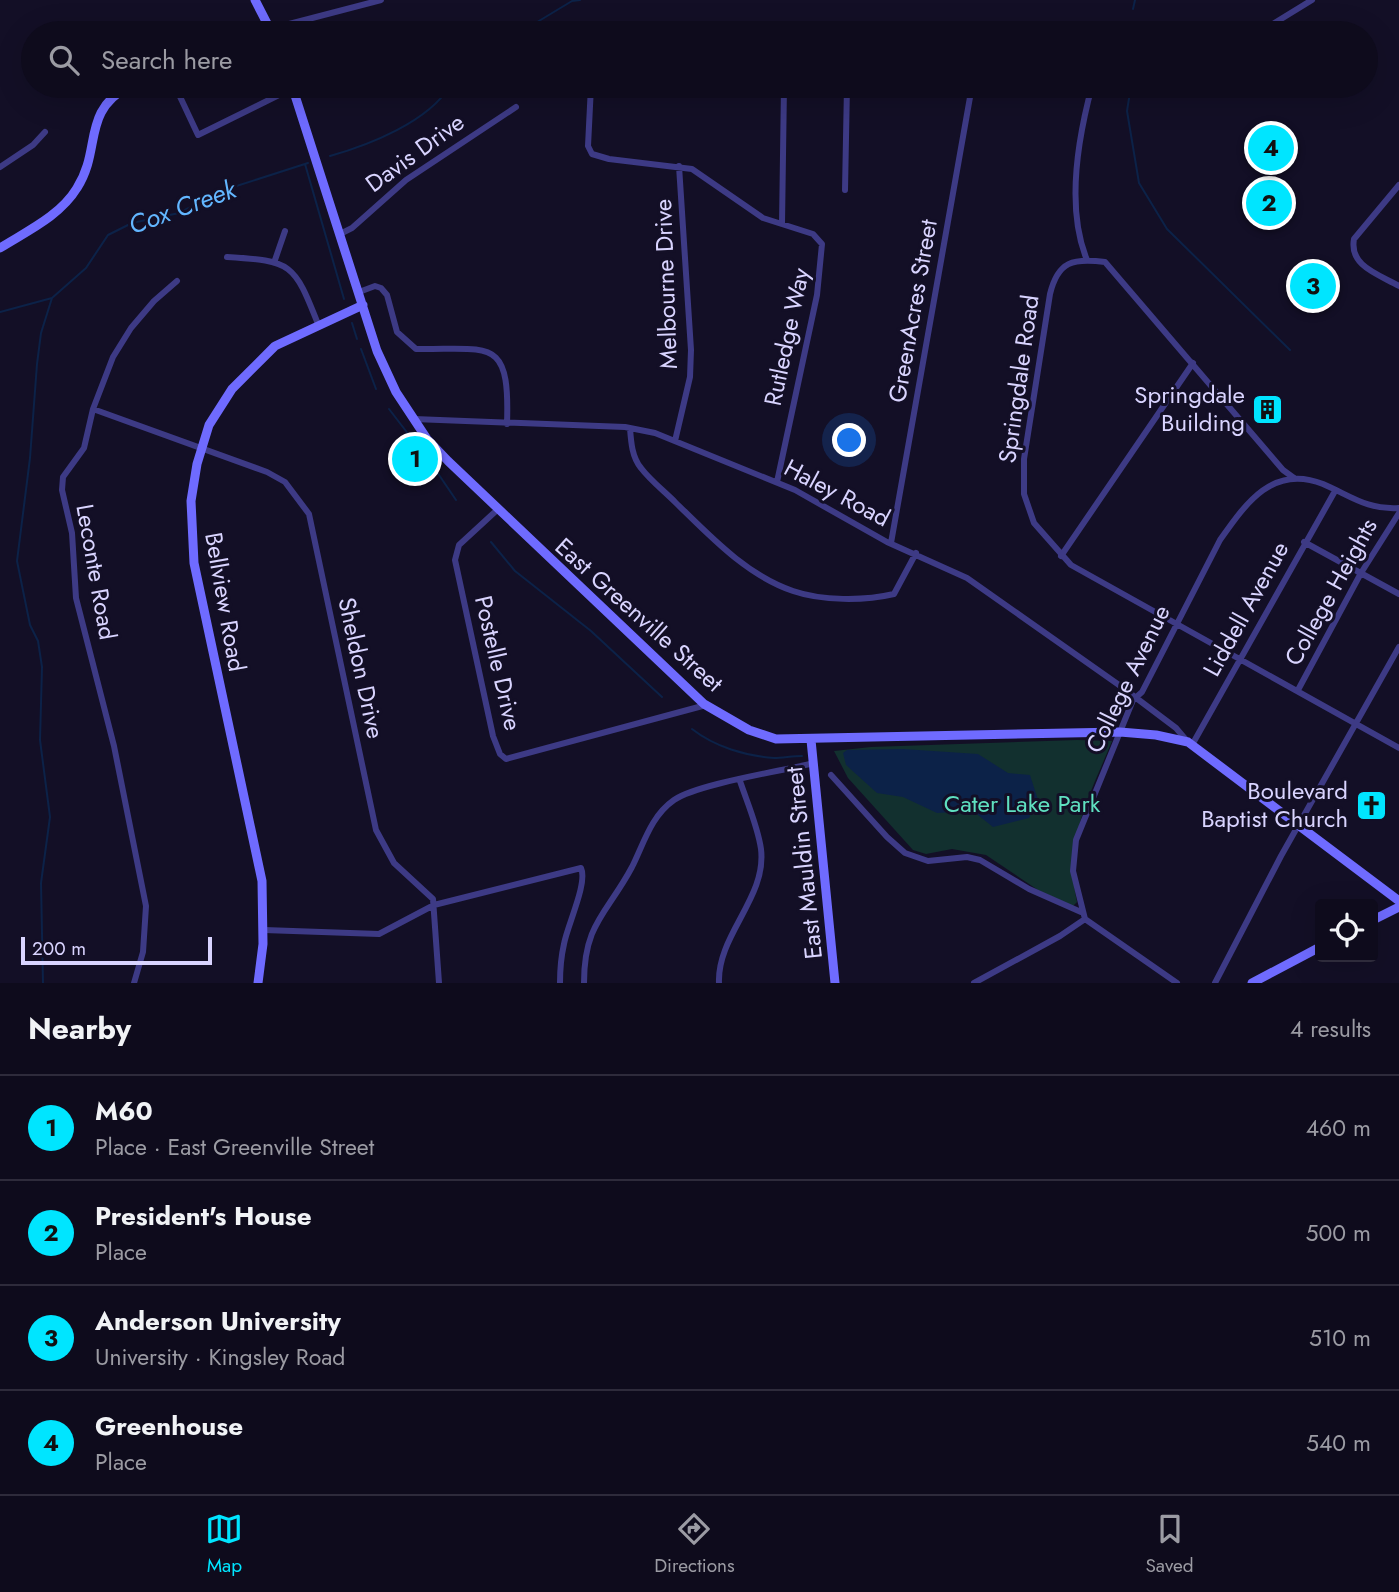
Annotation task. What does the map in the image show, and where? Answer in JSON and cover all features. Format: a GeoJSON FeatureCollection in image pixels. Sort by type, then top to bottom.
{"type":"FeatureCollection","features":[{"type":"Feature","properties":{"kind":"main road"},"geometry":{"type":"LineString","coordinates":[[255,0],[266,21]]}},
{"type":"Feature","properties":{"kind":"main road"},"geometry":{"type":"LineString","coordinates":[[0,248],[53,215],[70,197],[87,166],[98,115],[111,98]]}},
{"type":"Feature","properties":{"kind":"main road","name":"East Greenville Street"},"geometry":{"type":"LineString","coordinates":[[297,98],[386,374],[427,439],[497,510],[706,705],[750,730],[776,739],[1120,732],[1156,735],[1190,744],[1399,904]]}},
{"type":"Feature","properties":{"kind":"main road","name":"Bellview Road"},"geometry":{"type":"LineString","coordinates":[[258,983],[264,930],[262,881],[194,564],[191,501],[209,425],[232,389],[275,346],[363,305]]}},
{"type":"Feature","properties":{"kind":"main road","name":"East Mauldin Street"},"geometry":{"type":"LineString","coordinates":[[811,740],[835,983]]}},
{"type":"Feature","properties":{"kind":"main road"},"geometry":{"type":"LineString","coordinates":[[1378,917],[1399,904]]}},
{"type":"Feature","properties":{"kind":"main road"},"geometry":{"type":"LineString","coordinates":[[1252,983],[1315,950]]}},
{"type":"Feature","properties":{"kind":"street"},"geometry":{"type":"LineString","coordinates":[[306,21],[381,0]]}},
{"type":"Feature","properties":{"kind":"street"},"geometry":{"type":"LineString","coordinates":[[1278,21],[1312,0]]}},
{"type":"Feature","properties":{"kind":"street"},"geometry":{"type":"LineString","coordinates":[[181,98],[198,135],[271,98]]}},
{"type":"Feature","properties":{"kind":"street"},"geometry":{"type":"LineString","coordinates":[[590,98],[588,146],[592,154],[609,159],[692,169],[763,218],[782,224],[784,98]]}},
{"type":"Feature","properties":{"kind":"street"},"geometry":{"type":"LineString","coordinates":[[845,190],[847,98]]}},
{"type":"Feature","properties":{"kind":"street","name":"GreenAcres Street"},"geometry":{"type":"LineString","coordinates":[[891,543],[970,98]]}},
{"type":"Feature","properties":{"kind":"street"},"geometry":{"type":"LineString","coordinates":[[1089,98],[1076,198],[1080,244],[1087,260],[1105,262],[1283,470],[1294,478],[1323,484],[1359,504],[1399,511]]}},
{"type":"Feature","properties":{"kind":"street","name":"Davis Drive"},"geometry":{"type":"LineString","coordinates":[[340,234],[352,228],[406,180],[516,107]]}},
{"type":"Feature","properties":{"kind":"street"},"geometry":{"type":"LineString","coordinates":[[0,167],[33,145],[45,132]]}},
{"type":"Feature","properties":{"kind":"street","name":"Melbourne Drive"},"geometry":{"type":"LineString","coordinates":[[675,441],[690,377],[691,350],[680,166]]}},
{"type":"Feature","properties":{"kind":"street"},"geometry":{"type":"LineString","coordinates":[[1399,185],[1354,239],[1353,248],[1359,262],[1399,286]]}},
{"type":"Feature","properties":{"kind":"street","name":"Rutledge Way"},"geometry":{"type":"LineString","coordinates":[[777,482],[823,260],[822,244],[813,234],[782,224]]}},
{"type":"Feature","properties":{"kind":"street"},"geometry":{"type":"LineString","coordinates":[[275,260],[285,231]]}},
{"type":"Feature","properties":{"kind":"street"},"geometry":{"type":"LineString","coordinates":[[227,257],[275,260],[302,285],[318,324]]}},
{"type":"Feature","properties":{"kind":"street","name":"Springdale Road"},"geometry":{"type":"LineString","coordinates":[[1087,260],[1069,262],[1057,272],[1052,283],[1024,459],[1024,494],[1034,523],[1071,565],[1399,748]]}},
{"type":"Feature","properties":{"kind":"street","name":"Leconte Road"},"geometry":{"type":"LineString","coordinates":[[134,983],[143,952],[146,906],[114,746],[76,598],[72,533],[62,490],[63,477],[84,448],[93,409],[113,357],[131,328],[154,301],[177,281]]}},
{"type":"Feature","properties":{"kind":"street"},"geometry":{"type":"LineString","coordinates":[[359,292],[376,286],[381,288],[387,295],[397,331],[416,349],[482,350],[494,354],[505,370],[507,424]]}},
{"type":"Feature","properties":{"kind":"street"},"geometry":{"type":"LineString","coordinates":[[1061,556],[1193,363]]}},
{"type":"Feature","properties":{"kind":"street","name":"Sheldon Drive"},"geometry":{"type":"LineString","coordinates":[[93,409],[202,447],[285,482],[309,514],[376,830],[394,863],[426,890],[434,905]]}},
{"type":"Feature","properties":{"kind":"street","name":"Haley Road"},"geometry":{"type":"LineString","coordinates":[[414,419],[630,428],[675,441],[777,482],[995,595],[1176,728],[1190,744]]}},
{"type":"Feature","properties":{"kind":"street"},"geometry":{"type":"LineString","coordinates":[[630,428],[631,443],[641,468],[723,548],[758,575],[792,591],[811,596],[878,597],[894,594],[916,553]]}},
{"type":"Feature","properties":{"kind":"street","name":"College Avenue"},"geometry":{"type":"LineString","coordinates":[[1083,916],[1073,871],[1076,840],[1136,698],[1233,522],[1273,482],[1294,478]]}},
{"type":"Feature","properties":{"kind":"street","name":"Liddell Avenue"},"geometry":{"type":"LineString","coordinates":[[1190,744],[1335,491]]}},
{"type":"Feature","properties":{"kind":"street","name":"Postelle Drive"},"geometry":{"type":"LineString","coordinates":[[497,510],[459,545],[455,560],[490,723],[500,754],[506,759],[706,705]]}},
{"type":"Feature","properties":{"kind":"street","name":"College Heights"},"geometry":{"type":"LineString","coordinates":[[1298,690],[1361,573],[1399,511]]}},
{"type":"Feature","properties":{"kind":"street"},"geometry":{"type":"LineString","coordinates":[[1304,542],[1399,594]]}},
{"type":"Feature","properties":{"kind":"street"},"geometry":{"type":"LineString","coordinates":[[1215,983],[1399,647]]}},
{"type":"Feature","properties":{"kind":"street"},"geometry":{"type":"LineString","coordinates":[[583,983],[589,939],[598,917],[631,868],[646,834],[663,810],[676,798],[814,764]]}},
{"type":"Feature","properties":{"kind":"street"},"geometry":{"type":"LineString","coordinates":[[831,775],[905,853],[928,861],[967,857],[980,860],[1083,916],[1177,983]]}},
{"type":"Feature","properties":{"kind":"street"},"geometry":{"type":"LineString","coordinates":[[719,983],[719,958],[755,888],[762,850],[740,781]]}},
{"type":"Feature","properties":{"kind":"street"},"geometry":{"type":"LineString","coordinates":[[264,930],[379,933],[434,905],[578,868],[583,874],[564,940],[560,983]]}},
{"type":"Feature","properties":{"kind":"street"},"geometry":{"type":"LineString","coordinates":[[434,905],[439,983]]}},
{"type":"Feature","properties":{"kind":"street"},"geometry":{"type":"LineString","coordinates":[[975,983],[1060,936],[1083,916]]}},
{"type":"Feature","properties":{"kind":"green space","name":"Cater Lake Park"},"geometry":{"type":"Polygon","coordinates":[[[1112,741],[1081,819],[1076,839],[1073,859],[1077,902],[1073,906],[1038,890],[986,855],[952,849],[926,854],[913,850],[848,778],[834,751],[871,747],[1112,741]]]}},
{"type":"Feature","properties":{"kind":"water"},"geometry":{"type":"Polygon","coordinates":[[[903,749],[978,754],[1008,773],[1030,775],[1038,800],[1029,818],[993,827],[973,811],[937,813],[903,797],[877,793],[846,765],[843,753],[847,750],[903,749]]]}},
{"type":"Feature","properties":{"kind":"waterway","name":"Cox Creek"},"geometry":{"type":"LineString","coordinates":[[539,21],[572,1],[580,0]]}},
{"type":"Feature","properties":{"kind":"waterway"},"geometry":{"type":"LineString","coordinates":[[1133,9],[1135,0]]}},
{"type":"Feature","properties":{"kind":"waterway","name":"Cox Creek"},"geometry":{"type":"LineString","coordinates":[[330,156],[379,139],[413,121],[441,98]]}},
{"type":"Feature","properties":{"kind":"waterway"},"geometry":{"type":"LineString","coordinates":[[1129,98],[1127,111],[1139,183],[1167,229],[1290,350]]}},
{"type":"Feature","properties":{"kind":"waterway","name":"Cox Creek"},"geometry":{"type":"LineString","coordinates":[[0,312],[52,298],[86,268],[108,235],[132,223],[179,213],[224,190],[308,163]]}},
{"type":"Feature","properties":{"kind":"waterway"},"geometry":{"type":"LineString","coordinates":[[305,164],[344,299]]}},
{"type":"Feature","properties":{"kind":"waterway"},"geometry":{"type":"LineString","coordinates":[[43,983],[41,883],[50,817],[40,740],[42,667],[17,561],[30,458],[41,333],[52,298]]}},
{"type":"Feature","properties":{"kind":"waterway"},"geometry":{"type":"LineString","coordinates":[[352,323],[357,339]]}},
{"type":"Feature","properties":{"kind":"waterway"},"geometry":{"type":"LineString","coordinates":[[361,349],[376,389]]}},
{"type":"Feature","properties":{"kind":"waterway"},"geometry":{"type":"LineString","coordinates":[[389,409],[429,461]]}},
{"type":"Feature","properties":{"kind":"waterway"},"geometry":{"type":"LineString","coordinates":[[437,472],[456,500]]}},
{"type":"Feature","properties":{"kind":"waterway"},"geometry":{"type":"LineString","coordinates":[[491,542],[515,571],[591,631],[662,697]]}},
{"type":"Feature","properties":{"kind":"waterway"},"geometry":{"type":"LineString","coordinates":[[692,729],[721,746],[742,753],[774,758],[802,756]]}},
{"type":"Feature","properties":{"kind":"place","name":"Greenhouse"},"geometry":{"type":"Point","coordinates":[1271,148]}},
{"type":"Feature","properties":{"kind":"place","name":"President's House"},"geometry":{"type":"Point","coordinates":[1269,203]}},
{"type":"Feature","properties":{"kind":"place","name":"Anderson University"},"geometry":{"type":"Point","coordinates":[1313,286]}},
{"type":"Feature","properties":{"kind":"place","name":"Springdale Building"},"geometry":{"type":"Point","coordinates":[1268,409]}},
{"type":"Feature","properties":{"kind":"place","name":"M60"},"geometry":{"type":"Point","coordinates":[415,459]}},
{"type":"Feature","properties":{"kind":"place","name":"Boulevard Baptist Church"},"geometry":{"type":"Point","coordinates":[1371,805]}}]}
